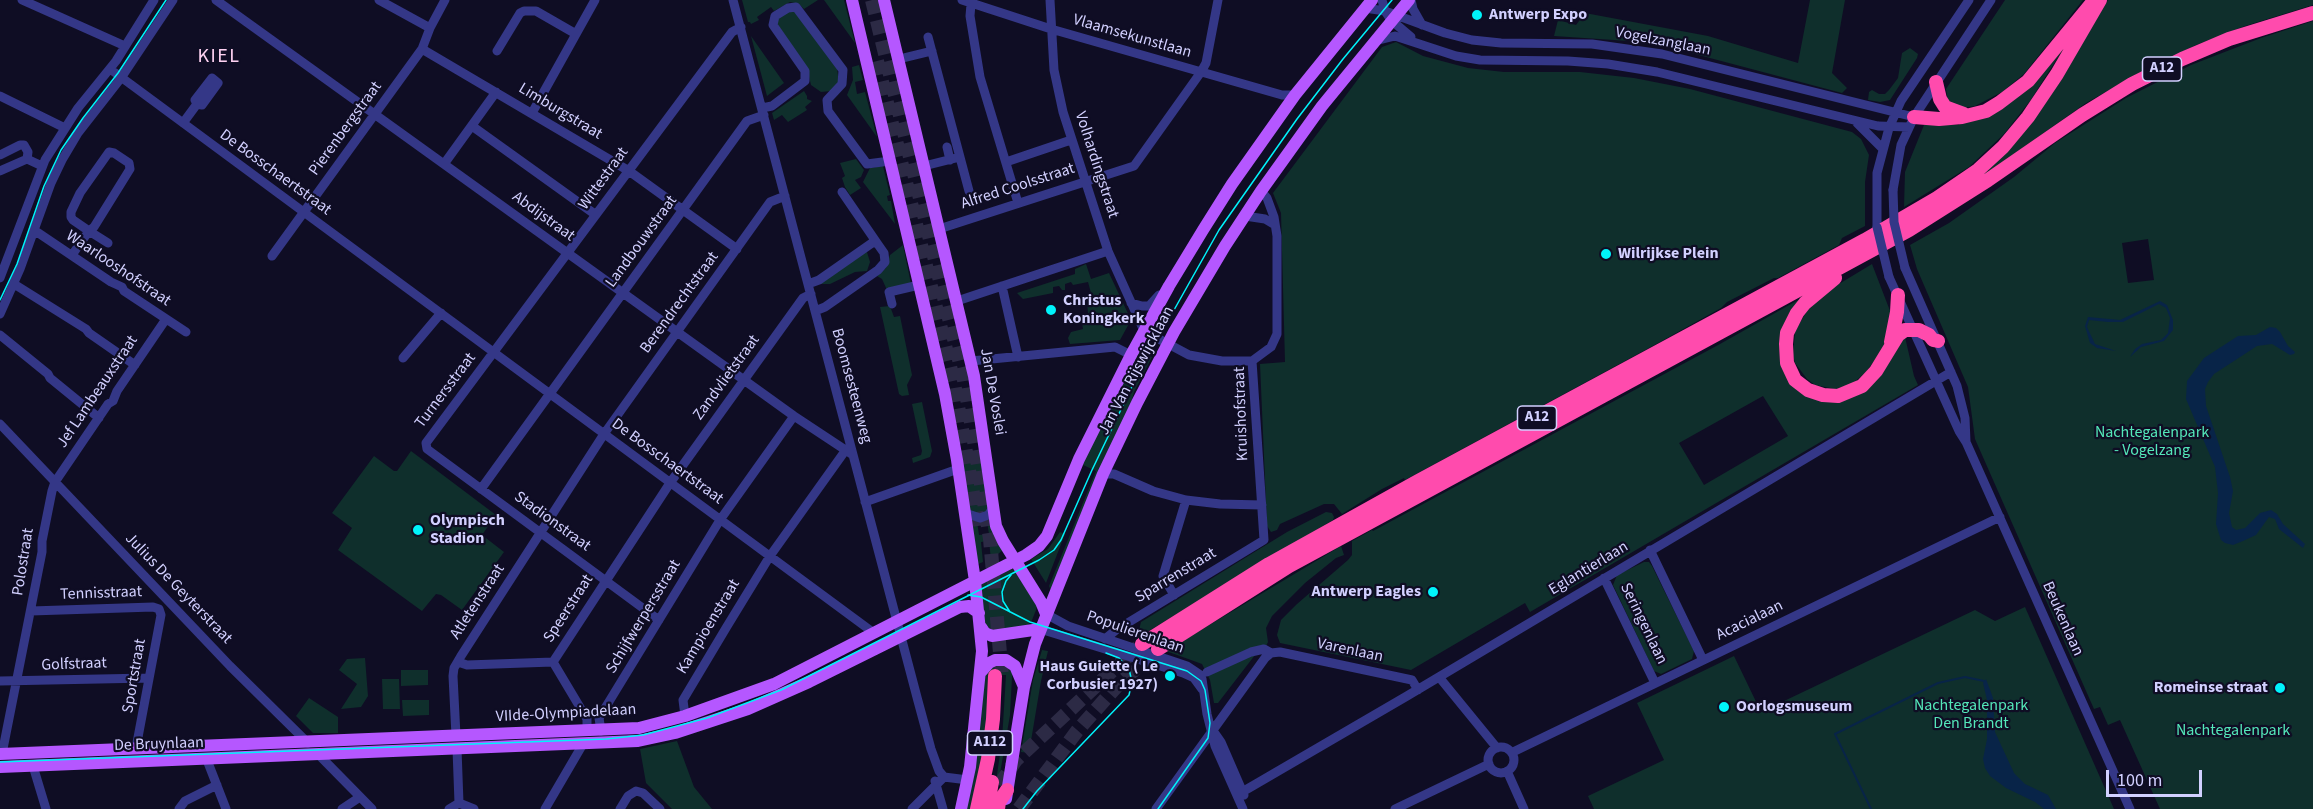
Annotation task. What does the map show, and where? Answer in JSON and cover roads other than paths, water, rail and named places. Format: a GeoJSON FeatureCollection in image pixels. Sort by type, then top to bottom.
{"type":"FeatureCollection","features":[{"type":"Feature","properties":{"kind":"highway"},"geometry":{"type":"LineString","coordinates":[[1912,122],[1972,115],[1999,104],[2019,89],[2087,7],[2098,0]]}},
{"type":"Feature","properties":{"kind":"highway","name":"A12"},"geometry":{"type":"LineString","coordinates":[[1142,644],[1220,594],[1310,541],[1865,240],[1937,198],[1978,170],[2003,147],[2028,117],[2057,74],[2098,0]]}},
{"type":"Feature","properties":{"kind":"highway","name":"A12"},"geometry":{"type":"LineString","coordinates":[[1158,649],[1289,566],[1935,215],[2082,115],[2132,84],[2229,39],[2313,13]]}},
{"type":"Feature","properties":{"kind":"highway"},"geometry":{"type":"LineString","coordinates":[[1936,82],[1938,94],[1945,107],[1951,111],[1972,115]]}},
{"type":"Feature","properties":{"kind":"highway"},"geometry":{"type":"LineString","coordinates":[[1842,267],[1836,278],[1805,303],[1792,322],[1786,344],[1787,363],[1795,380],[1808,390],[1823,395],[1838,396],[1862,386],[1876,371],[1898,335],[1905,330],[1913,329],[1924,332],[1933,340],[1938,341]]}},
{"type":"Feature","properties":{"kind":"highway"},"geometry":{"type":"LineString","coordinates":[[1889,350],[1898,295]]}},
{"type":"Feature","properties":{"kind":"highway","name":"A112"},"geometry":{"type":"LineString","coordinates":[[977,809],[988,759],[999,676],[1001,721],[987,809]]}},
{"type":"Feature","properties":{"kind":"highway"},"geometry":{"type":"LineString","coordinates":[[998,809],[999,802],[1007,790]]}},
{"type":"Feature","properties":{"kind":"main road"},"geometry":{"type":"LineString","coordinates":[[852,0],[945,394],[975,581],[982,646],[968,780],[961,809]]}},
{"type":"Feature","properties":{"kind":"main road","name":"Jan De Voslei"},"geometry":{"type":"LineString","coordinates":[[884,0],[971,361],[999,534],[1046,614]]}},
{"type":"Feature","properties":{"kind":"main road","name":"Jan Van Rijswijcklaan"},"geometry":{"type":"LineString","coordinates":[[1005,809],[1024,687],[1040,629],[1103,474],[1167,345],[1261,191],[1391,15],[1410,0]]}},
{"type":"Feature","properties":{"kind":"main road","name":"Jan Van Rijswijcklaan"},"geometry":{"type":"LineString","coordinates":[[975,581],[1035,549],[1047,536],[1077,463],[1131,355],[1169,286],[1232,184],[1295,95],[1369,4]]}},
{"type":"Feature","properties":{"kind":"main road","name":"VIIde-Olympiadelaan"},"geometry":{"type":"LineString","coordinates":[[307,741],[456,736],[600,724],[639,728],[685,716],[774,684],[975,581]]}},
{"type":"Feature","properties":{"kind":"main road","name":"VIIde-Olympiadelaan"},"geometry":{"type":"LineString","coordinates":[[319,754],[624,743],[650,739],[711,722],[791,691],[960,607],[969,606],[979,613]]}},
{"type":"Feature","properties":{"kind":"main road"},"geometry":{"type":"LineString","coordinates":[[981,627],[985,633],[992,636],[1040,629]]}},
{"type":"Feature","properties":{"kind":"main road"},"geometry":{"type":"LineString","coordinates":[[980,673],[989,663],[995,660],[1006,660],[1014,666],[1024,687]]}},
{"type":"Feature","properties":{"kind":"main road","name":"De Bruynlaan"},"geometry":{"type":"LineString","coordinates":[[1,754],[307,741]]}},
{"type":"Feature","properties":{"kind":"main road","name":"De Bruynlaan"},"geometry":{"type":"LineString","coordinates":[[0,767],[319,754]]}},
{"type":"Feature","properties":{"kind":"street"},"geometry":{"type":"LineString","coordinates":[[22,0],[125,46]]}},
{"type":"Feature","properties":{"kind":"street"},"geometry":{"type":"LineString","coordinates":[[0,278],[42,166],[65,128],[110,69],[154,0]]}},
{"type":"Feature","properties":{"kind":"street"},"geometry":{"type":"LineString","coordinates":[[0,314],[14,284],[51,183],[68,150],[121,78],[173,0]]}},
{"type":"Feature","properties":{"kind":"street","name":"Abdijstraat"},"geometry":{"type":"LineString","coordinates":[[216,0],[794,416],[849,453]]}},
{"type":"Feature","properties":{"kind":"street"},"geometry":{"type":"LineString","coordinates":[[380,0],[430,28]]}},
{"type":"Feature","properties":{"kind":"street","name":"Pierenbergstraat"},"geometry":{"type":"LineString","coordinates":[[272,256],[422,49],[445,0]]}},
{"type":"Feature","properties":{"kind":"street"},"geometry":{"type":"LineString","coordinates":[[532,114],[595,0]]}},
{"type":"Feature","properties":{"kind":"street","name":"Boomsesteenweg"},"geometry":{"type":"LineString","coordinates":[[734,0],[815,311],[849,453],[865,502],[931,749],[939,771],[944,777]]}},
{"type":"Feature","properties":{"kind":"street","name":"Volhardingstraat"},"geometry":{"type":"LineString","coordinates":[[1050,0],[1055,77],[1071,140],[1108,251],[1144,331]]}},
{"type":"Feature","properties":{"kind":"street","name":"Alfred Coolsstraat"},"geometry":{"type":"LineString","coordinates":[[939,229],[1134,165],[1206,63],[1218,0]]}},
{"type":"Feature","properties":{"kind":"street"},"geometry":{"type":"LineString","coordinates":[[1382,0],[1391,15]]}},
{"type":"Feature","properties":{"kind":"street"},"geometry":{"type":"LineString","coordinates":[[1410,0],[1422,25]]}},
{"type":"Feature","properties":{"kind":"street","name":"Beukenlaan"},"geometry":{"type":"LineString","coordinates":[[1969,0],[1896,113],[1889,128],[1882,148],[1875,194],[1878,238],[1889,277],[2000,517],[2130,809]]}},
{"type":"Feature","properties":{"kind":"street","name":"Beukenlaan"},"geometry":{"type":"LineString","coordinates":[[1966,442],[1965,418],[1957,386],[1905,268],[1894,222],[1893,190],[1900,148],[1912,122],[1991,0]]}},
{"type":"Feature","properties":{"kind":"street"},"geometry":{"type":"LineString","coordinates":[[967,2],[980,77],[1018,203]]}},
{"type":"Feature","properties":{"kind":"street","name":"Vlaamsekunstlaan"},"geometry":{"type":"LineString","coordinates":[[967,2],[1051,29],[1281,95],[1295,95]]}},
{"type":"Feature","properties":{"kind":"street","name":"Vogelzanglaan"},"geometry":{"type":"LineString","coordinates":[[1369,4],[1391,15],[1472,40],[1501,43],[1592,44],[1662,54],[1896,113],[1912,122]]}},
{"type":"Feature","properties":{"kind":"street"},"geometry":{"type":"LineString","coordinates":[[763,112],[805,81],[805,70],[773,25],[775,16],[788,8],[796,7],[800,9],[843,70],[842,84],[827,100],[828,111],[867,164],[890,161]]}},
{"type":"Feature","properties":{"kind":"street"},"geometry":{"type":"LineString","coordinates":[[497,51],[524,10],[536,11],[576,34]]}},
{"type":"Feature","properties":{"kind":"street","name":"Vogelzanglaan"},"geometry":{"type":"LineString","coordinates":[[1391,15],[1416,41]]}},
{"type":"Feature","properties":{"kind":"street","name":"Wittestraat"},"geometry":{"type":"LineString","coordinates":[[494,352],[732,32],[741,27]]}},
{"type":"Feature","properties":{"kind":"street","name":"Vogelzanglaan"},"geometry":{"type":"LineString","coordinates":[[1374,41],[1395,36],[1456,56],[1480,60],[1608,64],[1657,72],[1889,128],[1912,122]]}},
{"type":"Feature","properties":{"kind":"street"},"geometry":{"type":"LineString","coordinates":[[928,37],[955,159],[969,190]]}},
{"type":"Feature","properties":{"kind":"street"},"geometry":{"type":"LineString","coordinates":[[1523,43],[1523,61]]}},
{"type":"Feature","properties":{"kind":"street","name":"Limburgstraat"},"geometry":{"type":"LineString","coordinates":[[422,49],[629,171],[737,249]]}},
{"type":"Feature","properties":{"kind":"street"},"geometry":{"type":"LineString","coordinates":[[899,59],[932,51]]}},
{"type":"Feature","properties":{"kind":"street","name":"De Bosschaertstraat"},"geometry":{"type":"LineString","coordinates":[[110,69],[874,633]]}},
{"type":"Feature","properties":{"kind":"street"},"geometry":{"type":"LineString","coordinates":[[444,164],[496,92]]}},
{"type":"Feature","properties":{"kind":"street"},"geometry":{"type":"LineString","coordinates":[[0,96],[65,128]]}},
{"type":"Feature","properties":{"kind":"street"},"geometry":{"type":"LineString","coordinates":[[183,123],[197,104]]}},
{"type":"Feature","properties":{"kind":"street","name":"Landbouwstraat"},"geometry":{"type":"LineString","coordinates":[[481,489],[747,121],[763,112]]}},
{"type":"Feature","properties":{"kind":"street"},"geometry":{"type":"LineString","coordinates":[[1855,121],[1882,148]]}},
{"type":"Feature","properties":{"kind":"street"},"geometry":{"type":"LineString","coordinates":[[472,126],[596,215]]}},
{"type":"Feature","properties":{"kind":"street"},"geometry":{"type":"LineString","coordinates":[[1006,162],[1071,140]]}},
{"type":"Feature","properties":{"kind":"street"},"geometry":{"type":"LineString","coordinates":[[0,155],[20,144],[24,145],[28,152],[27,159]]}},
{"type":"Feature","properties":{"kind":"street"},"geometry":{"type":"LineString","coordinates":[[946,147],[955,159]]}},
{"type":"Feature","properties":{"kind":"street"},"geometry":{"type":"LineString","coordinates":[[72,255],[89,231],[94,227],[130,168],[129,163],[109,152],[71,212],[73,220],[89,231],[108,243]]}},
{"type":"Feature","properties":{"kind":"street"},"geometry":{"type":"LineString","coordinates":[[0,171],[27,159],[42,166]]}},
{"type":"Feature","properties":{"kind":"street"},"geometry":{"type":"LineString","coordinates":[[924,166],[955,159]]}},
{"type":"Feature","properties":{"kind":"street","name":"Kruishofstraat"},"geometry":{"type":"LineString","coordinates":[[1261,191],[1270,206],[1277,236],[1277,334],[1271,347],[1252,361],[1264,540]]}},
{"type":"Feature","properties":{"kind":"street"},"geometry":{"type":"LineString","coordinates":[[815,311],[825,307],[882,266],[886,258],[842,192]]}},
{"type":"Feature","properties":{"kind":"street","name":"Berendrechtstraat"},"geometry":{"type":"LineString","coordinates":[[604,434],[770,202],[785,196]]}},
{"type":"Feature","properties":{"kind":"street"},"geometry":{"type":"LineString","coordinates":[[1245,216],[1265,219],[1275,225]]}},
{"type":"Feature","properties":{"kind":"street","name":"Waarlooshofstraat"},"geometry":{"type":"LineString","coordinates":[[34,230],[186,332]]}},
{"type":"Feature","properties":{"kind":"street"},"geometry":{"type":"LineString","coordinates":[[808,284],[819,280],[869,245],[877,243]]}},
{"type":"Feature","properties":{"kind":"street"},"geometry":{"type":"LineString","coordinates":[[957,300],[1108,251]]}},
{"type":"Feature","properties":{"kind":"street"},"geometry":{"type":"LineString","coordinates":[[14,284],[86,329],[135,365]]}},
{"type":"Feature","properties":{"kind":"street"},"geometry":{"type":"LineString","coordinates":[[892,304],[889,292],[919,285]]}},
{"type":"Feature","properties":{"kind":"street"},"geometry":{"type":"LineString","coordinates":[[1002,286],[1018,357]]}},
{"type":"Feature","properties":{"kind":"street","name":"Jan Van Rijswijcklaan"},"geometry":{"type":"LineString","coordinates":[[1131,303],[1149,306],[1163,288],[1169,286]]}},
{"type":"Feature","properties":{"kind":"street","name":"Zandvlietstraat"},"geometry":{"type":"LineString","coordinates":[[670,483],[803,298],[810,294]]}},
{"type":"Feature","properties":{"kind":"street"},"geometry":{"type":"LineString","coordinates":[[403,358],[441,313]]}},
{"type":"Feature","properties":{"kind":"street"},"geometry":{"type":"LineString","coordinates":[[1906,314],[1915,321],[1928,317]]}},
{"type":"Feature","properties":{"kind":"street","name":"Jef Lambeauxstraat"},"geometry":{"type":"LineString","coordinates":[[55,482],[113,401],[117,391],[166,319]]}},
{"type":"Feature","properties":{"kind":"street"},"geometry":{"type":"LineString","coordinates":[[1144,331],[1178,351],[1222,361],[1252,361]]}},
{"type":"Feature","properties":{"kind":"street"},"geometry":{"type":"LineString","coordinates":[[0,336],[99,418]]}},
{"type":"Feature","properties":{"kind":"street"},"geometry":{"type":"LineString","coordinates":[[971,361],[1115,347],[1131,355]]}},
{"type":"Feature","properties":{"kind":"street","name":"Turnersstraat"},"geometry":{"type":"LineString","coordinates":[[427,449],[426,443],[494,352]]}},
{"type":"Feature","properties":{"kind":"street","name":"Eglantierlaan"},"geometry":{"type":"LineString","coordinates":[[1240,793],[1418,690],[1951,372]]}},
{"type":"Feature","properties":{"kind":"street","name":"Schijfwerpersstraat"},"geometry":{"type":"LineString","coordinates":[[600,724],[659,620],[720,520],[794,416]]}},
{"type":"Feature","properties":{"kind":"street","name":"Julius De Geyterstraat"},"geometry":{"type":"LineString","coordinates":[[0,424],[372,809]]}},
{"type":"Feature","properties":{"kind":"street","name":"Atletenstraat"},"geometry":{"type":"LineString","coordinates":[[456,736],[454,668],[604,434]]}},
{"type":"Feature","properties":{"kind":"street","name":"Stadionstraat"},"geometry":{"type":"LineString","coordinates":[[427,449],[659,620]]}},
{"type":"Feature","properties":{"kind":"street","name":"Kampioenstraat"},"geometry":{"type":"LineString","coordinates":[[685,716],[683,700],[770,556],[849,453]]}},
{"type":"Feature","properties":{"kind":"street"},"geometry":{"type":"LineString","coordinates":[[865,502],[958,469]]}},
{"type":"Feature","properties":{"kind":"street"},"geometry":{"type":"LineString","coordinates":[[1103,474],[1114,474],[1153,491],[1186,500],[1262,505]]}},
{"type":"Feature","properties":{"kind":"street","name":"Polostraat"},"geometry":{"type":"LineString","coordinates":[[1,754],[55,482]]}},
{"type":"Feature","properties":{"kind":"street","name":"Speerstraat"},"geometry":{"type":"LineString","coordinates":[[553,662],[670,483]]}},
{"type":"Feature","properties":{"kind":"street"},"geometry":{"type":"LineString","coordinates":[[1174,594],[1163,576],[1186,500]]}},
{"type":"Feature","properties":{"kind":"street"},"geometry":{"type":"LineString","coordinates":[[965,513],[980,518],[988,515],[993,508]]}},
{"type":"Feature","properties":{"kind":"street","name":"Acacialaan"},"geometry":{"type":"LineString","coordinates":[[1513,752],[2000,517]]}},
{"type":"Feature","properties":{"kind":"street","name":"Sparrenstraat"},"geometry":{"type":"LineString","coordinates":[[1105,639],[1116,630],[1264,540]]}},
{"type":"Feature","properties":{"kind":"street"},"geometry":{"type":"LineString","coordinates":[[1650,550],[1703,660]]}},
{"type":"Feature","properties":{"kind":"street","name":"Seringenlaan"},"geometry":{"type":"LineString","coordinates":[[1604,578],[1655,683]]}},
{"type":"Feature","properties":{"kind":"street","name":"Tennisstraat"},"geometry":{"type":"LineString","coordinates":[[31,611],[153,607],[159,609],[168,600]]}},
{"type":"Feature","properties":{"kind":"street","name":"Sportstraat"},"geometry":{"type":"LineString","coordinates":[[136,748],[161,615],[159,609]]}},
{"type":"Feature","properties":{"kind":"street","name":"Populierenlaan"},"geometry":{"type":"LineString","coordinates":[[1046,614],[1068,626],[1191,668],[1202,679],[1204,692]]}},
{"type":"Feature","properties":{"kind":"street","name":"Populierenlaan"},"geometry":{"type":"LineString","coordinates":[[1040,629],[1184,673],[1194,678],[1204,692]]}},
{"type":"Feature","properties":{"kind":"street"},"geometry":{"type":"LineString","coordinates":[[1156,809],[1265,658],[1271,653],[1264,649],[1255,650],[1207,672]]}},
{"type":"Feature","properties":{"kind":"street","name":"Varenlaan"},"geometry":{"type":"LineString","coordinates":[[1271,653],[1280,652],[1412,680],[1418,690]]}},
{"type":"Feature","properties":{"kind":"street"},"geometry":{"type":"LineString","coordinates":[[458,662],[467,665],[553,662],[587,725]]}},
{"type":"Feature","properties":{"kind":"street"},"geometry":{"type":"LineString","coordinates":[[1439,677],[1497,748]]}},
{"type":"Feature","properties":{"kind":"street","name":"Golfstraat"},"geometry":{"type":"LineString","coordinates":[[0,681],[149,678]]}},
{"type":"Feature","properties":{"kind":"street"},"geometry":{"type":"LineString","coordinates":[[1204,692],[1215,746],[1250,809]]}},
{"type":"Feature","properties":{"kind":"street"},"geometry":{"type":"LineString","coordinates":[[545,809],[583,744]]}},
{"type":"Feature","properties":{"kind":"street"},"geometry":{"type":"LineString","coordinates":[[1497,748],[1506,748],[1513,752],[1513,765],[1507,771],[1496,772],[1489,764],[1491,754],[1497,748]]}},
{"type":"Feature","properties":{"kind":"street"},"geometry":{"type":"LineString","coordinates":[[457,749],[459,803]]}},
{"type":"Feature","properties":{"kind":"street"},"geometry":{"type":"LineString","coordinates":[[931,749],[935,784],[943,809]]}},
{"type":"Feature","properties":{"kind":"street"},"geometry":{"type":"LineString","coordinates":[[336,773],[337,764],[345,754]]}},
{"type":"Feature","properties":{"kind":"street"},"geometry":{"type":"LineString","coordinates":[[207,760],[226,809]]}},
{"type":"Feature","properties":{"kind":"street"},"geometry":{"type":"LineString","coordinates":[[1395,809],[1489,764]]}},
{"type":"Feature","properties":{"kind":"street"},"geometry":{"type":"LineString","coordinates":[[33,766],[46,809]]}},
{"type":"Feature","properties":{"kind":"street"},"geometry":{"type":"LineString","coordinates":[[1507,771],[1524,809]]}},
{"type":"Feature","properties":{"kind":"street"},"geometry":{"type":"LineString","coordinates":[[912,809],[944,777],[968,780]]}},
{"type":"Feature","properties":{"kind":"street"},"geometry":{"type":"LineString","coordinates":[[179,809],[185,801],[217,785]]}},
{"type":"Feature","properties":{"kind":"street"},"geometry":{"type":"LineString","coordinates":[[620,809],[628,796],[636,791],[643,793],[660,809]]}},
{"type":"Feature","properties":{"kind":"street"},"geometry":{"type":"LineString","coordinates":[[1240,793],[1243,809]]}},
{"type":"Feature","properties":{"kind":"street"},"geometry":{"type":"LineString","coordinates":[[342,809],[360,797]]}},
{"type":"Feature","properties":{"kind":"street"},"geometry":{"type":"LineString","coordinates":[[449,809],[459,803]]}},
{"type":"Feature","properties":{"kind":"street"},"geometry":{"type":"LineString","coordinates":[[459,803],[474,809]]}},
{"type":"Feature","properties":{"kind":"water"},"geometry":{"type":"Polygon","coordinates":[[[2160,301],[2167,305],[2173,320],[2173,330],[2164,341],[2141,347],[2130,357],[2142,344],[2161,340],[2168,333],[2170,318],[2166,308],[2159,304],[2123,322],[2089,320],[2087,327],[2095,344],[2116,351],[2097,348],[2090,343],[2085,326],[2088,317],[2120,320],[2160,301]]]}},
{"type":"Feature","properties":{"kind":"water"},"geometry":{"type":"Polygon","coordinates":[[[2270,327],[2280,332],[2288,346],[2295,352],[2294,354],[2290,355],[2272,344],[2257,346],[2214,374],[2205,389],[2206,406],[2230,477],[2233,491],[2229,513],[2232,527],[2236,530],[2245,528],[2260,513],[2271,510],[2305,544],[2303,548],[2279,529],[2275,519],[2269,517],[2256,535],[2233,545],[2221,540],[2216,524],[2218,493],[2215,467],[2186,399],[2187,381],[2204,358],[2238,336],[2256,335],[2270,327]]]}},
{"type":"Feature","properties":{"kind":"water"},"geometry":{"type":"Polygon","coordinates":[[[1986,679],[1993,698],[1995,732],[2014,773],[2025,784],[2048,795],[2056,809],[2044,809],[2006,788],[1990,776],[1985,768],[1983,759],[1987,739],[1987,700],[1983,683],[1986,679]]]}},
{"type":"Feature","properties":{"kind":"waterway"},"geometry":{"type":"LineString","coordinates":[[1871,809],[1835,734],[1938,683],[1965,677],[1984,681]]}},
{"type":"Feature","properties":{"kind":"tunnel"},"geometry":{"type":"LineString","coordinates":[[872,0],[964,380],[990,539],[1002,676]]}},
{"type":"Feature","properties":{"kind":"tunnel"},"geometry":{"type":"LineString","coordinates":[[877,61],[954,383],[979,528]]}},
{"type":"Feature","properties":{"kind":"tunnel"},"geometry":{"type":"LineString","coordinates":[[988,803],[1016,760],[1138,647]]}},
{"type":"Feature","properties":{"kind":"tunnel"},"geometry":{"type":"LineString","coordinates":[[1019,809],[1077,731],[1117,686],[1154,652]]}},
{"type":"Feature","properties":{"kind":"tram line"},"geometry":{"type":"LineString","coordinates":[[0,300],[17,264],[44,186],[61,150],[118,73],[166,0]]}},
{"type":"Feature","properties":{"kind":"tram line"},"geometry":{"type":"LineString","coordinates":[[0,762],[606,739],[643,735],[707,718],[781,690],[1039,560],[1054,550],[1061,540],[1138,374],[1219,230],[1297,119],[1392,0]]}},
{"type":"Feature","properties":{"kind":"tram line"},"geometry":{"type":"LineString","coordinates":[[1010,612],[1003,601],[1002,592],[1011,575]]}},
{"type":"Feature","properties":{"kind":"tram line"},"geometry":{"type":"LineString","coordinates":[[968,595],[981,597],[1030,622],[1187,671],[1201,681],[1205,690],[1210,723],[1208,738],[1158,809]]}},
{"type":"Feature","properties":{"kind":"tram line"},"geometry":{"type":"LineString","coordinates":[[1023,809],[1037,791],[1129,695],[1132,682],[1129,669],[1119,658],[1106,653]]}},
{"type":"Feature","properties":{"kind":"place","name":"Antwerp Expo"},"geometry":{"type":"Point","coordinates":[1477,15]}},
{"type":"Feature","properties":{"kind":"place","name":"Wilrijkse Plein"},"geometry":{"type":"Point","coordinates":[1606,254]}},
{"type":"Feature","properties":{"kind":"place","name":"Christus Koningkerk"},"geometry":{"type":"Point","coordinates":[1051,310]}},
{"type":"Feature","properties":{"kind":"place","name":"Olympisch Stadion"},"geometry":{"type":"Point","coordinates":[418,530]}},
{"type":"Feature","properties":{"kind":"place","name":"Antwerp Eagles"},"geometry":{"type":"Point","coordinates":[1433,592]}},
{"type":"Feature","properties":{"kind":"place","name":"Haus Guiette ( Le Corbusier 1927)"},"geometry":{"type":"Point","coordinates":[1170,676]}},
{"type":"Feature","properties":{"kind":"place","name":"Romeinse straat"},"geometry":{"type":"Point","coordinates":[2280,688]}},
{"type":"Feature","properties":{"kind":"place","name":"Oorlogsmuseum"},"geometry":{"type":"Point","coordinates":[1724,707]}},
{"type":"Feature","properties":{"kind":"district","name":"KIEL"},"geometry":{"type":"Point","coordinates":[219,58]}},
{"type":"Feature","properties":{"kind":"park label","name":"Nachtegalenpark - Vogelzang"},"geometry":{"type":"Point","coordinates":[2152,442]}},
{"type":"Feature","properties":{"kind":"park label","name":"Nachtegalenpark Den Brandt"},"geometry":{"type":"Point","coordinates":[1971,715]}},
{"type":"Feature","properties":{"kind":"park label","name":"Nachtegalenpark"},"geometry":{"type":"Point","coordinates":[2233,731]}}]}
